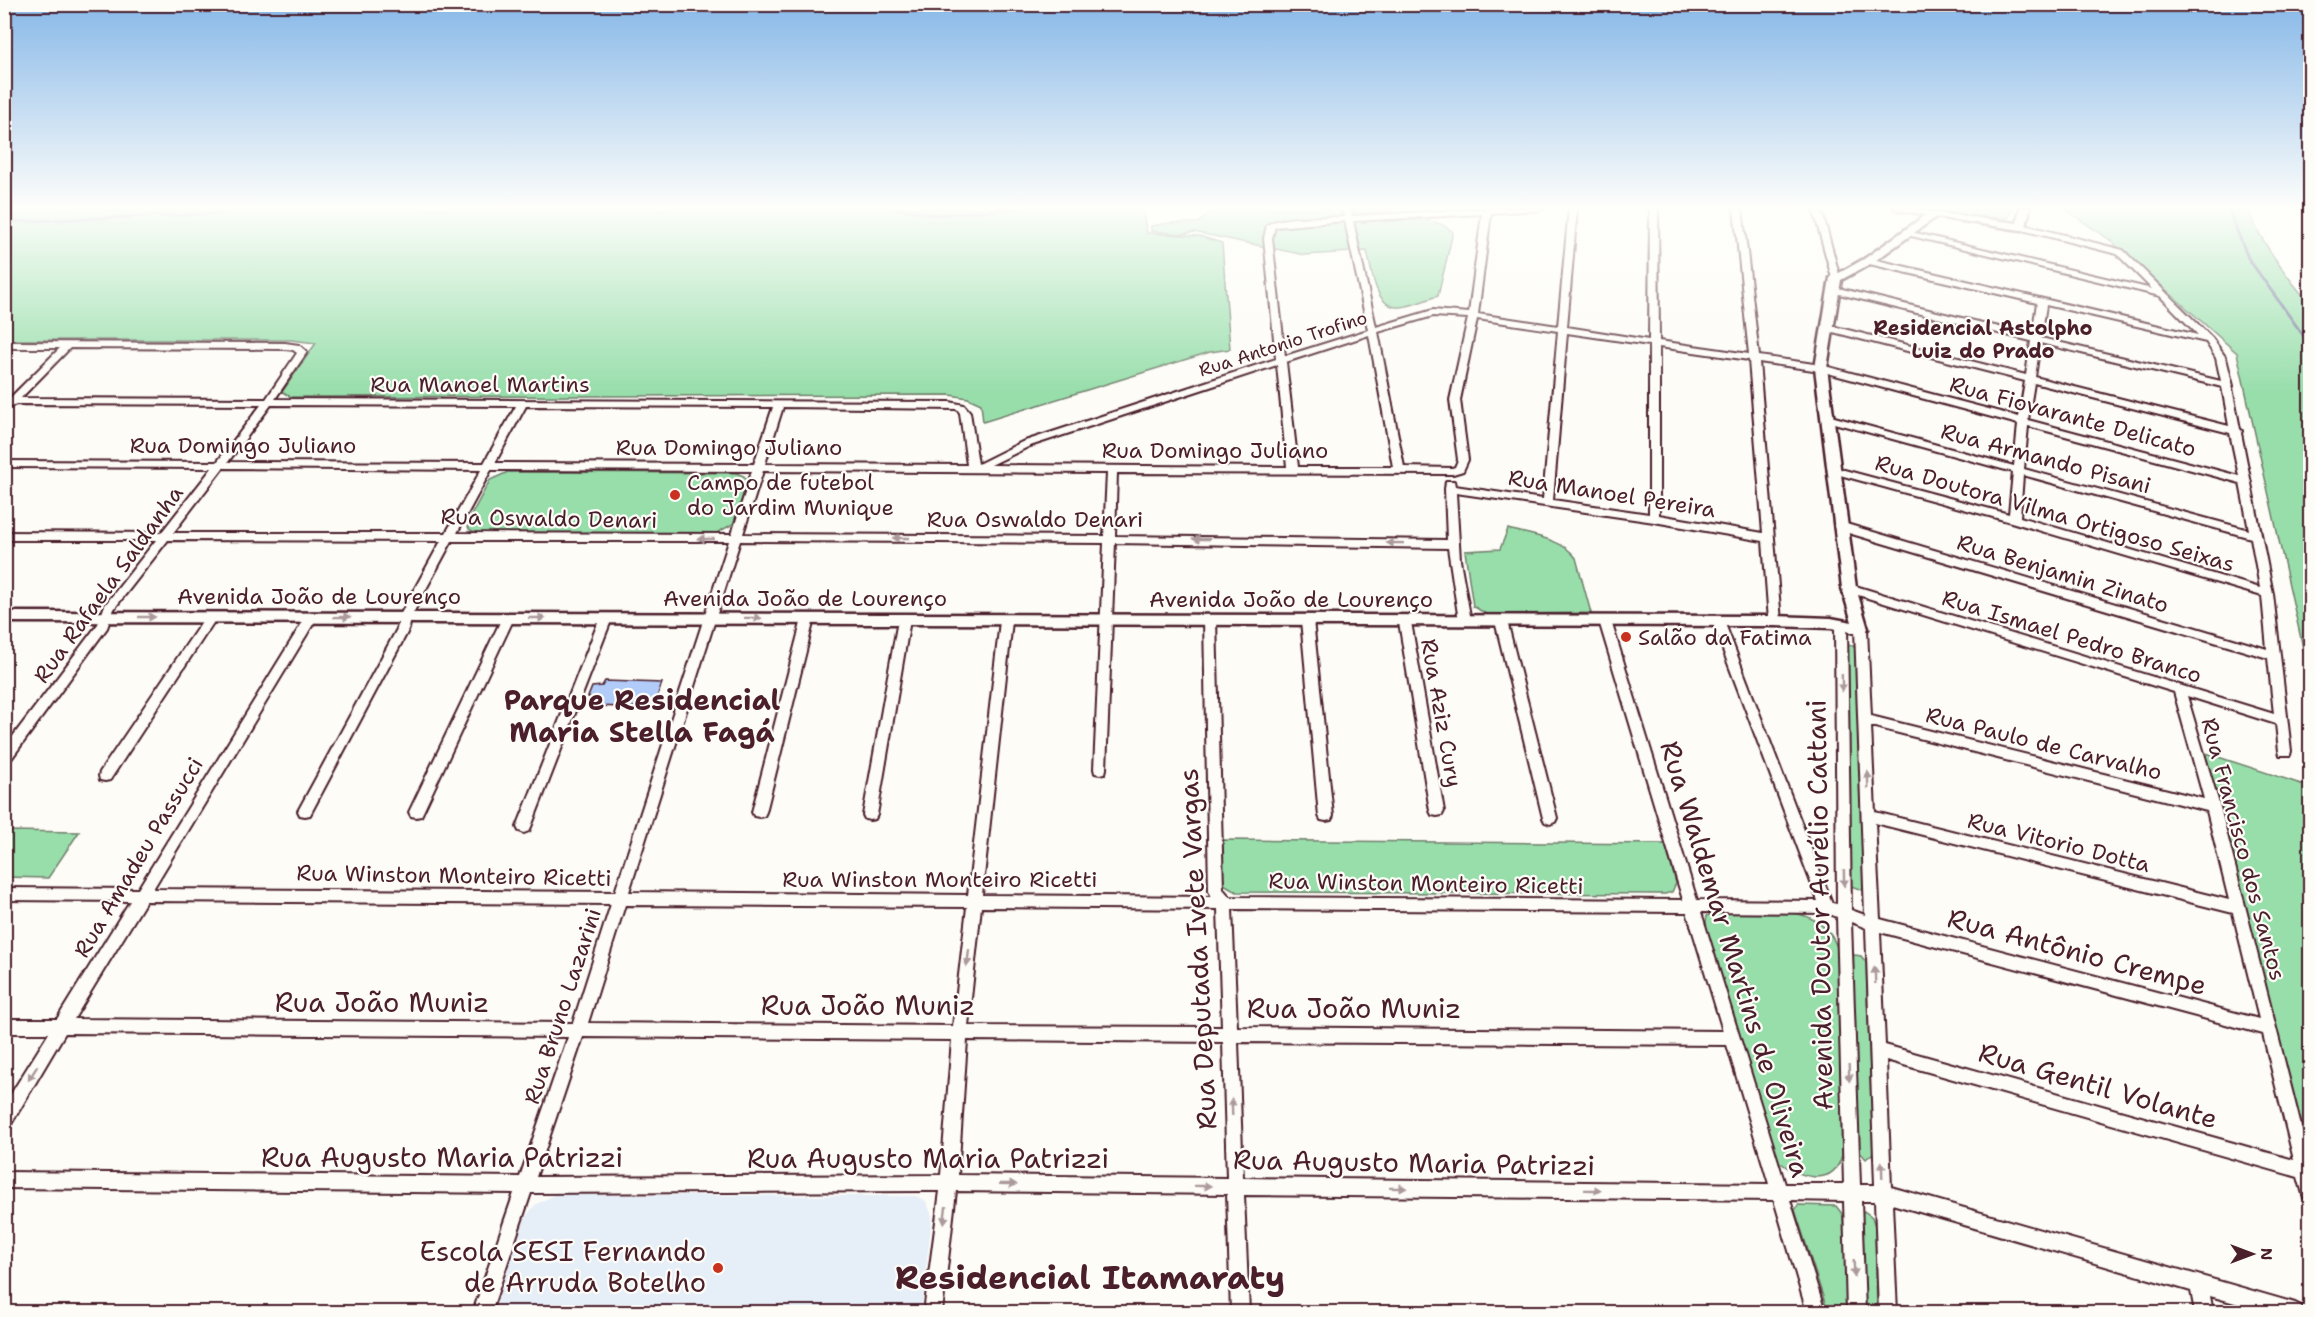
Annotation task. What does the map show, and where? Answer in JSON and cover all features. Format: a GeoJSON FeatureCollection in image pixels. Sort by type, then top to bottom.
{"type":"FeatureCollection","features":[{"type":"Feature","properties":{"kind":"street"},"geometry":{"type":"LineString","coordinates":[[1272,269],[1293,470]]}},
{"type":"Feature","properties":{"kind":"street"},"geometry":{"type":"LineString","coordinates":[[1359,269],[1399,470]]}},
{"type":"Feature","properties":{"kind":"street"},"geometry":{"type":"LineString","coordinates":[[1465,621],[1454,560],[1450,489],[1453,471],[1459,469],[1463,460],[1455,400],[1473,316],[1479,269]]}},
{"type":"Feature","properties":{"kind":"street"},"geometry":{"type":"LineString","coordinates":[[1548,501],[1567,269]]}},
{"type":"Feature","properties":{"kind":"street"},"geometry":{"type":"LineString","coordinates":[[1654,269],[1654,518]]}},
{"type":"Feature","properties":{"kind":"street"},"geometry":{"type":"LineString","coordinates":[[1745,269],[1754,357],[1775,621]]}},
{"type":"Feature","properties":{"kind":"street"},"geometry":{"type":"LineString","coordinates":[[1832,269],[1835,284]]}},
{"type":"Feature","properties":{"kind":"street"},"geometry":{"type":"LineString","coordinates":[[1835,284],[1856,269]]}},
{"type":"Feature","properties":{"kind":"street"},"geometry":{"type":"LineString","coordinates":[[1904,269],[2209,340]]}},
{"type":"Feature","properties":{"kind":"street"},"geometry":{"type":"LineString","coordinates":[[2058,269],[2163,294]]}},
{"type":"Feature","properties":{"kind":"street"},"geometry":{"type":"LineString","coordinates":[[2138,269],[2209,340],[2222,358],[2267,594],[2285,752]]}},
{"type":"Feature","properties":{"kind":"street"},"geometry":{"type":"LineString","coordinates":[[1835,284],[2036,339],[2228,386]]}},
{"type":"Feature","properties":{"kind":"street","name":"Avenida Doutor Aurélio Cattani"},"geometry":{"type":"LineString","coordinates":[[1835,284],[1821,368],[1839,526],[1849,588],[1861,629],[1888,1312]]}},
{"type":"Feature","properties":{"kind":"street"},"geometry":{"type":"LineString","coordinates":[[2014,519],[2023,423],[2042,302]]}},
{"type":"Feature","properties":{"kind":"street","name":"Rua Antonio Trofino"},"geometry":{"type":"LineString","coordinates":[[976,468],[1026,444],[1424,315],[1473,316],[1821,368]]}},
{"type":"Feature","properties":{"kind":"street"},"geometry":{"type":"LineString","coordinates":[[1828,328],[2237,432]]}},
{"type":"Feature","properties":{"kind":"street"},"geometry":{"type":"LineString","coordinates":[[4,345],[68,345]]}},
{"type":"Feature","properties":{"kind":"street"},"geometry":{"type":"LineString","coordinates":[[4,410],[9,401],[68,345]]}},
{"type":"Feature","properties":{"kind":"street","name":"Rua Rafaela Saldanha"},"geometry":{"type":"LineString","coordinates":[[4,758],[103,625],[105,617],[164,536],[267,403],[302,352],[296,347],[68,345]]}},
{"type":"Feature","properties":{"kind":"street","name":"Rua Fiovarante Delicato"},"geometry":{"type":"LineString","coordinates":[[1821,368],[2246,481]]}},
{"type":"Feature","properties":{"kind":"street","name":"Rua Manoel Martins"},"geometry":{"type":"LineString","coordinates":[[9,401],[956,406],[965,412],[976,468]]}},
{"type":"Feature","properties":{"kind":"street"},"geometry":{"type":"LineString","coordinates":[[305,811],[403,628],[405,617],[452,537],[522,404]]}},
{"type":"Feature","properties":{"kind":"street","name":"Rua Bruno Lazarini"},"geometry":{"type":"LineString","coordinates":[[482,1312],[578,1029],[779,404]]}},
{"type":"Feature","properties":{"kind":"street","name":"Rua Armando Pisani"},"geometry":{"type":"LineString","coordinates":[[1827,418],[2254,535]]}},
{"type":"Feature","properties":{"kind":"street","name":"Rua Domingo Juliano"},"geometry":{"type":"LineString","coordinates":[[4,464],[1453,471]]}},
{"type":"Feature","properties":{"kind":"street"},"geometry":{"type":"LineString","coordinates":[[1100,769],[1112,469]]}},
{"type":"Feature","properties":{"kind":"street","name":"Rua Doutora Vilma Ortigoso Seixas"},"geometry":{"type":"LineString","coordinates":[[1833,470],[2014,519],[2267,594]]}},
{"type":"Feature","properties":{"kind":"street","name":"Rua Manoel Pereira"},"geometry":{"type":"LineString","coordinates":[[1450,489],[1548,501],[1767,538]]}},
{"type":"Feature","properties":{"kind":"street","name":"Rua Benjamin Zinato"},"geometry":{"type":"LineString","coordinates":[[1839,526],[2275,656]]}},
{"type":"Feature","properties":{"kind":"street","name":"Rua Oswaldo Denari"},"geometry":{"type":"LineString","coordinates":[[4,536],[1109,538],[1454,544]]}},
{"type":"Feature","properties":{"kind":"street","name":"Rua Ismael Pedro Branco"},"geometry":{"type":"LineString","coordinates":[[1849,588],[2180,692],[2283,721]]}},
{"type":"Feature","properties":{"kind":"street","name":"Avenida João de Lourenço"},"geometry":{"type":"LineString","coordinates":[[6,620],[105,617],[1005,621],[1210,619],[1405,622],[1775,621],[1841,625]]}},
{"type":"Feature","properties":{"kind":"street"},"geometry":{"type":"LineString","coordinates":[[105,776],[211,617]]}},
{"type":"Feature","properties":{"kind":"street","name":"Rua Amadeu Passucci"},"geometry":{"type":"LineString","coordinates":[[4,1120],[311,618]]}},
{"type":"Feature","properties":{"kind":"street"},"geometry":{"type":"LineString","coordinates":[[416,812],[508,618]]}},
{"type":"Feature","properties":{"kind":"street"},"geometry":{"type":"LineString","coordinates":[[524,827],[606,618]]}},
{"type":"Feature","properties":{"kind":"street"},"geometry":{"type":"LineString","coordinates":[[759,812],[808,619]]}},
{"type":"Feature","properties":{"kind":"street","name":"Rua Deputada Ivete Vargas"},"geometry":{"type":"LineString","coordinates":[[1210,619],[1216,891],[1225,901],[1240,1312]]}},
{"type":"Feature","properties":{"kind":"street"},"geometry":{"type":"LineString","coordinates":[[870,815],[904,620]]}},
{"type":"Feature","properties":{"kind":"street"},"geometry":{"type":"LineString","coordinates":[[1308,620],[1326,816]]}},
{"type":"Feature","properties":{"kind":"street"},"geometry":{"type":"LineString","coordinates":[[933,1312],[949,1184],[960,1032],[1005,621]]}},
{"type":"Feature","properties":{"kind":"street"},"geometry":{"type":"LineString","coordinates":[[1501,621],[1550,818]]}},
{"type":"Feature","properties":{"kind":"street","name":"Rua Waldemar Martins de Oliveira"},"geometry":{"type":"LineString","coordinates":[[1605,621],[1816,1312]]}},
{"type":"Feature","properties":{"kind":"street"},"geometry":{"type":"LineString","coordinates":[[1718,621],[1827,907]]}},
{"type":"Feature","properties":{"kind":"street","name":"Rua Aziz Cury"},"geometry":{"type":"LineString","coordinates":[[1405,622],[1437,811]]}},
{"type":"Feature","properties":{"kind":"street"},"geometry":{"type":"LineString","coordinates":[[1841,625],[1861,629]]}},
{"type":"Feature","properties":{"kind":"street","name":"Avenida Doutor Aurélio Cattani"},"geometry":{"type":"LineString","coordinates":[[1841,625],[1844,914],[1856,1312]]}},
{"type":"Feature","properties":{"kind":"street","name":"Rua Francisco dos Santos"},"geometry":{"type":"LineString","coordinates":[[2180,692],[2213,807],[2310,1192]]}},
{"type":"Feature","properties":{"kind":"street","name":"Rua Paulo de Carvalho"},"geometry":{"type":"LineString","coordinates":[[1866,720],[2213,807]]}},
{"type":"Feature","properties":{"kind":"street","name":"Rua Vitorio Dotta"},"geometry":{"type":"LineString","coordinates":[[1869,816],[2238,908]]}},
{"type":"Feature","properties":{"kind":"street","name":"Rua Winston Monteiro Ricetti"},"geometry":{"type":"LineString","coordinates":[[4,894],[142,893],[1827,907],[1873,924]]}},
{"type":"Feature","properties":{"kind":"street","name":"Rua Antônio Crempe"},"geometry":{"type":"LineString","coordinates":[[1873,924],[2269,1029]]}},
{"type":"Feature","properties":{"kind":"street","name":"Rua João Muniz"},"geometry":{"type":"LineString","coordinates":[[4,1026],[1732,1038]]}},
{"type":"Feature","properties":{"kind":"street","name":"Rua Gentil Volante"},"geometry":{"type":"LineString","coordinates":[[1877,1050],[2305,1171]]}},
{"type":"Feature","properties":{"kind":"street","name":"Rua Augusto Maria Patrizzi"},"geometry":{"type":"LineString","coordinates":[[4,1179],[526,1185],[1236,1186],[1883,1193],[2295,1312]]}},
{"type":"Feature","properties":{"kind":"street"},"geometry":{"type":"LineString","coordinates":[[2199,1285],[2204,1312]]}},
{"type":"Feature","properties":{"kind":"shaded area","name":"Escola SESI Fernando de Arruda Botelho"},"geometry":{"type":"Polygon","coordinates":[[[554,1195],[916,1196],[926,1201],[932,1216],[921,1312],[494,1312],[525,1218],[535,1205],[554,1195]]]}},
{"type":"Feature","properties":{"kind":"green space"},"geometry":{"type":"Polygon","coordinates":[[[5,269],[1224,269],[1230,349],[1210,352],[983,422],[981,404],[968,398],[950,395],[291,397],[282,392],[316,343],[291,340],[5,340],[5,269]]]}},
{"type":"Feature","properties":{"kind":"green space"},"geometry":{"type":"Polygon","coordinates":[[[1371,269],[1444,269],[1438,296],[1401,307],[1385,302],[1371,269]]]}},
{"type":"Feature","properties":{"kind":"green space"},"geometry":{"type":"Polygon","coordinates":[[[2143,269],[2283,269],[2310,304],[2310,679],[2237,353],[2143,269]]]}},
{"type":"Feature","properties":{"kind":"green space"},"geometry":{"type":"Polygon","coordinates":[[[508,472],[736,473],[744,476],[748,482],[733,524],[715,534],[476,533],[469,529],[467,523],[490,480],[508,472]]]}},
{"type":"Feature","properties":{"kind":"green space"},"geometry":{"type":"Polygon","coordinates":[[[1508,529],[1545,538],[1570,551],[1576,558],[1591,613],[1486,614],[1473,606],[1465,551],[1500,549],[1508,529]]]}},
{"type":"Feature","properties":{"kind":"green space"},"geometry":{"type":"Polygon","coordinates":[[[1851,645],[1856,648],[1865,887],[1862,890],[1851,886],[1849,879],[1844,647],[1851,645]]]}},
{"type":"Feature","properties":{"kind":"green space"},"geometry":{"type":"Polygon","coordinates":[[[2203,752],[2307,786],[2310,783],[2310,1155],[2203,752]]]}},
{"type":"Feature","properties":{"kind":"green space"},"geometry":{"type":"Polygon","coordinates":[[[5,831],[79,832],[48,878],[5,877],[5,831]]]}},
{"type":"Feature","properties":{"kind":"green space"},"geometry":{"type":"Polygon","coordinates":[[[1221,840],[1665,844],[1676,883],[1672,892],[1665,894],[1237,892],[1224,884],[1221,840]]]}},
{"type":"Feature","properties":{"kind":"green space"},"geometry":{"type":"Polygon","coordinates":[[[1770,911],[1804,916],[1819,923],[1830,934],[1838,951],[1842,1155],[1831,1173],[1814,1177],[1804,1175],[1778,1161],[1705,927],[1707,916],[1717,912],[1770,911]]]}},
{"type":"Feature","properties":{"kind":"green space"},"geometry":{"type":"Polygon","coordinates":[[[1861,956],[1866,962],[1873,1153],[1866,1159],[1858,1150],[1852,957],[1861,956]]]}},
{"type":"Feature","properties":{"kind":"green space"},"geometry":{"type":"Polygon","coordinates":[[[1798,1205],[1836,1206],[1843,1215],[1847,1312],[1828,1312],[1795,1210],[1798,1205]]]}},
{"type":"Feature","properties":{"kind":"green space"},"geometry":{"type":"Polygon","coordinates":[[[1864,1211],[1872,1217],[1875,1226],[1877,1312],[1864,1312],[1861,1215],[1864,1211]]]}},
{"type":"Feature","properties":{"kind":"building"},"geometry":{"type":"Polygon","coordinates":[[[605,681],[662,683],[653,708],[594,706],[595,702],[591,702],[593,698],[588,697],[592,687],[602,686],[605,681]]]}},
{"type":"Feature","properties":{"kind":"waterway"},"geometry":{"type":"LineString","coordinates":[[2256,269],[2310,345]]}},
{"type":"Feature","properties":{"kind":"place","name":"Campo de futebol do Jardim Munique"},"geometry":{"type":"Point","coordinates":[675,495]}},
{"type":"Feature","properties":{"kind":"place","name":"Salão da Fatima"},"geometry":{"type":"Point","coordinates":[1626,637]}},
{"type":"Feature","properties":{"kind":"place","name":"Escola SESI Fernando de Arruda Botelho"},"geometry":{"type":"Point","coordinates":[718,1268]}},
{"type":"Feature","properties":{"kind":"district","name":"Residencial Astolpho Luiz do Prado"},"geometry":{"type":"Point","coordinates":[1983,340]}},
{"type":"Feature","properties":{"kind":"district","name":"Parque Residencial Maria Stella Fagá"},"geometry":{"type":"Point","coordinates":[642,716]}},
{"type":"Feature","properties":{"kind":"district","name":"Residencial Itamaraty"},"geometry":{"type":"Point","coordinates":[1090,1277]}}]}
